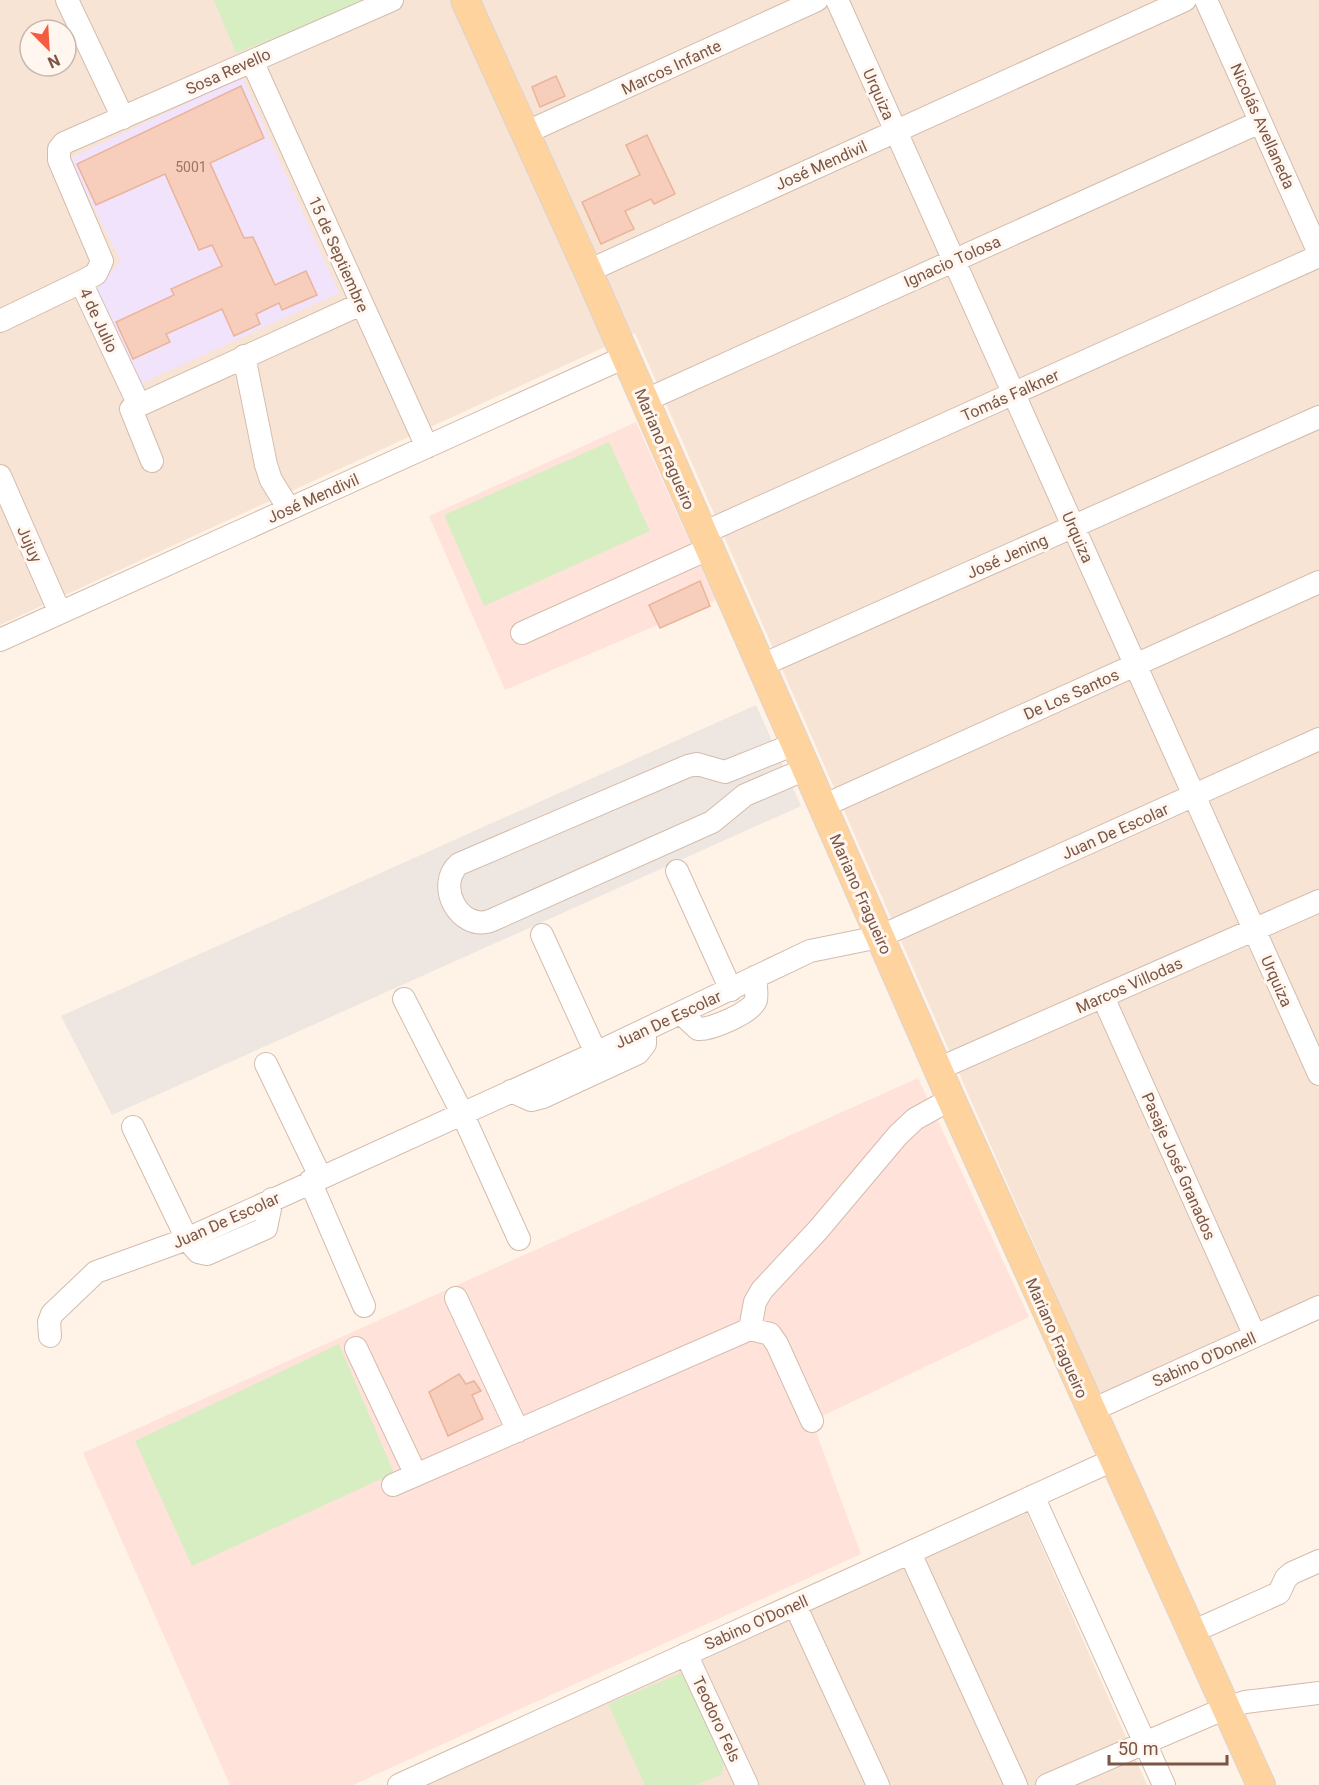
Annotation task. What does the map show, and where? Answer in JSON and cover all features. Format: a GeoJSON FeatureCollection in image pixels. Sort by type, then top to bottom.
{"type":"FeatureCollection","features":[{"type":"Feature","properties":{"kind":"main road","name":"Mariano Fragueiro"},"geometry":{"type":"LineString","coordinates":[[465,0],[588,271],[704,542],[1090,1411],[1261,1785]]}},
{"type":"Feature","properties":{"kind":"street"},"geometry":{"type":"LineString","coordinates":[[67,0],[123,118]]}},
{"type":"Feature","properties":{"kind":"street","name":"Sosa Revello"},"geometry":{"type":"LineString","coordinates":[[64,143],[392,0]]}},
{"type":"Feature","properties":{"kind":"street","name":"Marcos Infante"},"geometry":{"type":"LineString","coordinates":[[525,133],[817,0]]}},
{"type":"Feature","properties":{"kind":"street","name":"Urquiza"},"geometry":{"type":"LineString","coordinates":[[837,0],[1319,1074]]}},
{"type":"Feature","properties":{"kind":"street","name":"José Mendivil"},"geometry":{"type":"LineString","coordinates":[[588,271],[1185,0]]}},
{"type":"Feature","properties":{"kind":"street","name":"Nicolás Avellaneda"},"geometry":{"type":"LineString","coordinates":[[1206,0],[1319,254]]}},
{"type":"Feature","properties":{"kind":"street","name":"15 de Septiembre"},"geometry":{"type":"LineString","coordinates":[[252,61],[427,447]]}},
{"type":"Feature","properties":{"kind":"street","name":"Ignacio Tolosa"},"geometry":{"type":"LineString","coordinates":[[644,401],[1260,122]]}},
{"type":"Feature","properties":{"kind":"street","name":"4 de Julio"},"geometry":{"type":"LineString","coordinates":[[64,143],[59,149],[59,160],[102,261],[96,274],[81,282],[139,405]]}},
{"type":"Feature","properties":{"kind":"street","name":"Tomás Falkner"},"geometry":{"type":"LineString","coordinates":[[522,633],[704,542],[1014,394],[1319,254]]}},
{"type":"Feature","properties":{"kind":"street"},"geometry":{"type":"LineString","coordinates":[[0,321],[81,282]]}},
{"type":"Feature","properties":{"kind":"street"},"geometry":{"type":"LineString","coordinates":[[152,461],[131,409],[361,304]]}},
{"type":"Feature","properties":{"kind":"street"},"geometry":{"type":"LineString","coordinates":[[244,356],[266,465],[271,480],[289,509]]}},
{"type":"Feature","properties":{"kind":"street","name":"José Mendivil"},"geometry":{"type":"LineString","coordinates":[[0,640],[626,357]]}},
{"type":"Feature","properties":{"kind":"street","name":"José Jening"},"geometry":{"type":"LineString","coordinates":[[760,666],[1319,417]]}},
{"type":"Feature","properties":{"kind":"street","name":"Jujuy"},"geometry":{"type":"LineString","coordinates":[[0,476],[60,613]]}},
{"type":"Feature","properties":{"kind":"street","name":"De Los Santos"},"geometry":{"type":"LineString","coordinates":[[823,806],[1319,582]]}},
{"type":"Feature","properties":{"kind":"street","name":"Juan De Escolar"},"geometry":{"type":"LineString","coordinates":[[50,1336],[49,1322],[52,1314],[96,1272],[187,1239],[596,1053],[810,951],[879,937],[1319,739]]}},
{"type":"Feature","properties":{"kind":"street"},"geometry":{"type":"LineString","coordinates":[[801,757],[737,800],[712,822],[490,921],[472,923],[463,917],[454,906],[449,878],[452,870],[459,864],[688,766],[697,764],[725,772],[801,757]]}},
{"type":"Feature","properties":{"kind":"street"},"geometry":{"type":"LineString","coordinates":[[725,772],[734,785],[737,800]]}},
{"type":"Feature","properties":{"kind":"street"},"geometry":{"type":"LineString","coordinates":[[677,871],[731,990]]}},
{"type":"Feature","properties":{"kind":"street","name":"Marcos Villodas"},"geometry":{"type":"LineString","coordinates":[[938,1069],[1319,901]]}},
{"type":"Feature","properties":{"kind":"street"},"geometry":{"type":"LineString","coordinates":[[542,935],[596,1053]]}},
{"type":"Feature","properties":{"kind":"street"},"geometry":{"type":"LineString","coordinates":[[681,1013],[698,1029],[707,1029],[743,1013],[752,1008],[756,1000],[756,976]]}},
{"type":"Feature","properties":{"kind":"street","name":"Pasaje José Granados"},"geometry":{"type":"LineString","coordinates":[[1103,997],[1255,1336]]}},
{"type":"Feature","properties":{"kind":"street"},"geometry":{"type":"LineString","coordinates":[[404,999],[462,1113],[519,1239]]}},
{"type":"Feature","properties":{"kind":"street"},"geometry":{"type":"LineString","coordinates":[[511,1091],[531,1100],[543,1097],[638,1053],[645,1044],[645,1030]]}},
{"type":"Feature","properties":{"kind":"street"},"geometry":{"type":"LineString","coordinates":[[266,1064],[315,1179],[364,1306]]}},
{"type":"Feature","properties":{"kind":"street"},"geometry":{"type":"LineString","coordinates":[[750,1329],[755,1302],[762,1290],[818,1230],[898,1135],[915,1119],[951,1099]]}},
{"type":"Feature","properties":{"kind":"street"},"geometry":{"type":"LineString","coordinates":[[133,1127],[187,1239]]}},
{"type":"Feature","properties":{"kind":"street"},"geometry":{"type":"LineString","coordinates":[[456,1298],[518,1431]]}},
{"type":"Feature","properties":{"kind":"street","name":"Sabino O'Donell"},"geometry":{"type":"LineString","coordinates":[[1090,1411],[1319,1307]]}},
{"type":"Feature","properties":{"kind":"street"},"geometry":{"type":"LineString","coordinates":[[393,1485],[750,1329],[770,1334],[777,1344],[812,1421]]}},
{"type":"Feature","properties":{"kind":"street"},"geometry":{"type":"LineString","coordinates":[[356,1348],[416,1475]]}},
{"type":"Feature","properties":{"kind":"street","name":"Sabino O'Donell"},"geometry":{"type":"LineString","coordinates":[[399,1785],[424,1780],[686,1654],[1113,1460]]}},
{"type":"Feature","properties":{"kind":"street"},"geometry":{"type":"LineString","coordinates":[[1033,1496],[1164,1785]]}},
{"type":"Feature","properties":{"kind":"street"},"geometry":{"type":"LineString","coordinates":[[910,1553],[1016,1785]]}},
{"type":"Feature","properties":{"kind":"street"},"geometry":{"type":"LineString","coordinates":[[1192,1632],[1279,1593],[1286,1578],[1292,1573],[1319,1561]]}},
{"type":"Feature","properties":{"kind":"street"},"geometry":{"type":"LineString","coordinates":[[795,1605],[878,1785]]}},
{"type":"Feature","properties":{"kind":"street","name":"Teodoro Fels"},"geometry":{"type":"LineString","coordinates":[[686,1654],[739,1782]]}},
{"type":"Feature","properties":{"kind":"street"},"geometry":{"type":"LineString","coordinates":[[1047,1785],[1226,1708],[1245,1702],[1319,1693]]}},
{"type":"Feature","properties":{"kind":"shaded area"},"geometry":{"type":"Polygon","coordinates":[[[0,0],[1319,0],[1319,1295],[1100,1395],[635,333],[0,625],[0,0]]]}},
{"type":"Feature","properties":{"kind":"shaded area"},"geometry":{"type":"Polygon","coordinates":[[[242,77],[339,293],[142,383],[96,289],[121,261],[69,159],[242,77]]]}},
{"type":"Feature","properties":{"kind":"shaded area"},"geometry":{"type":"Polygon","coordinates":[[[636,422],[716,600],[505,690],[429,516],[636,422]]]}},
{"type":"Feature","properties":{"kind":"shaded area"},"geometry":{"type":"Polygon","coordinates":[[[756,705],[801,806],[112,1115],[61,1016],[756,705]]]}},
{"type":"Feature","properties":{"kind":"shaded area"},"geometry":{"type":"Polygon","coordinates":[[[918,1078],[1029,1317],[812,1421],[861,1554],[353,1785],[230,1785],[83,1453],[918,1078]]]}},
{"type":"Feature","properties":{"kind":"shaded area"},"geometry":{"type":"Polygon","coordinates":[[[1026,1511],[1147,1785],[419,1785],[1026,1511]]]}},
{"type":"Feature","properties":{"kind":"green space"},"geometry":{"type":"Polygon","coordinates":[[[214,0],[369,0],[236,53],[214,0]]]}},
{"type":"Feature","properties":{"kind":"green space"},"geometry":{"type":"Polygon","coordinates":[[[609,442],[650,531],[484,606],[444,515],[609,442]]]}},
{"type":"Feature","properties":{"kind":"green space"},"geometry":{"type":"Polygon","coordinates":[[[339,1344],[394,1473],[192,1566],[135,1441],[339,1344]]]}},
{"type":"Feature","properties":{"kind":"green space"},"geometry":{"type":"Polygon","coordinates":[[[681,1673],[687,1676],[724,1761],[722,1774],[696,1785],[645,1785],[608,1704],[681,1673]]]}},
{"type":"Feature","properties":{"kind":"building"},"geometry":{"type":"Polygon","coordinates":[[[556,76],[565,96],[540,107],[532,87],[556,76]]]}},
{"type":"Feature","properties":{"kind":"building"},"geometry":{"type":"Polygon","coordinates":[[[241,86],[264,138],[210,163],[244,238],[253,237],[275,285],[306,271],[317,295],[282,310],[279,303],[256,314],[260,324],[234,336],[222,309],[166,334],[170,342],[133,359],[116,322],[174,295],[171,289],[222,266],[212,245],[199,250],[165,174],[96,205],[77,164],[241,86]]]}},
{"type":"Feature","properties":{"kind":"building"},"geometry":{"type":"Polygon","coordinates":[[[647,135],[675,194],[654,204],[651,199],[625,211],[634,229],[601,244],[582,202],[640,175],[626,145],[647,135]]]}},
{"type":"Feature","properties":{"kind":"building"},"geometry":{"type":"Polygon","coordinates":[[[700,581],[710,606],[660,628],[649,605],[700,581]]]}},
{"type":"Feature","properties":{"kind":"building"},"geometry":{"type":"Polygon","coordinates":[[[459,1374],[466,1384],[474,1381],[481,1391],[472,1395],[483,1419],[448,1436],[429,1392],[459,1374]]]}}]}
